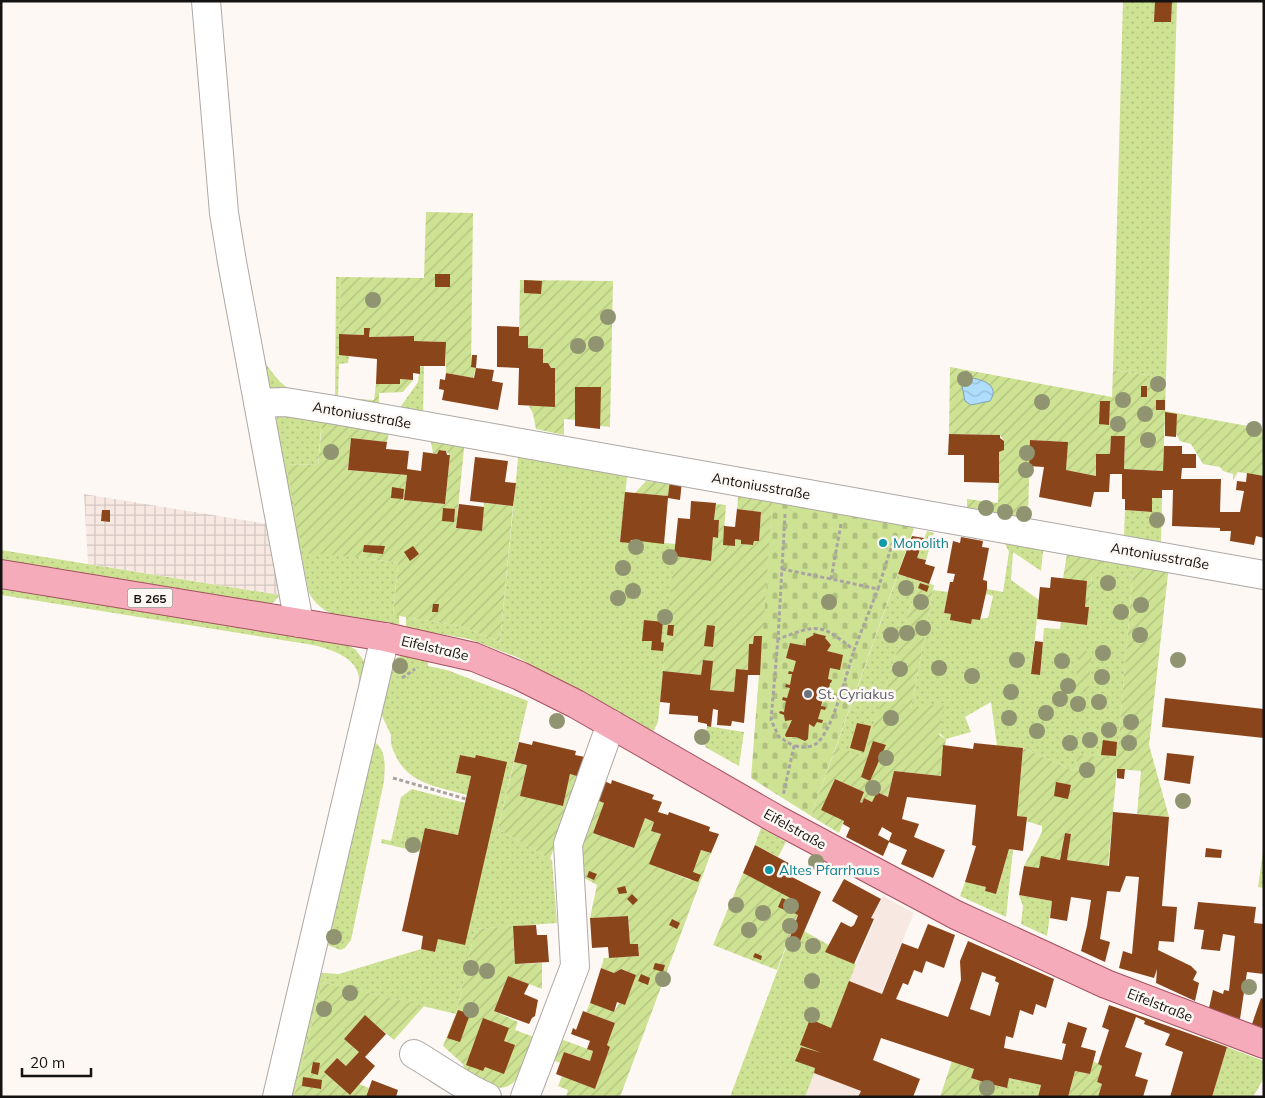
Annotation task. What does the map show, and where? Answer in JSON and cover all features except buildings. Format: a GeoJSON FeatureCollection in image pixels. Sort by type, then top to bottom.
{"type":"FeatureCollection","features":[{"type":"Feature","properties":{"kind":"main road","name":"B 265"},"geometry":{"type":"LineString","coordinates":[[1,574],[385,637]]}},
{"type":"Feature","properties":{"kind":"main road","name":"Eifelstraße"},"geometry":{"type":"LineString","coordinates":[[385,637],[453,651],[482,660],[548,690],[776,819],[956,915],[1106,984],[1264,1044]]}},
{"type":"Feature","properties":{"kind":"street"},"geometry":{"type":"LineString","coordinates":[[206,1],[224,213],[299,622]]}},
{"type":"Feature","properties":{"kind":"street","name":"Antoniusstraße"},"geometry":{"type":"LineString","coordinates":[[258,403],[285,402],[335,410],[1264,575]]}},
{"type":"Feature","properties":{"kind":"street"},"geometry":{"type":"LineString","coordinates":[[277,1097],[385,637]]}},
{"type":"Feature","properties":{"kind":"street"},"geometry":{"type":"LineString","coordinates":[[525,1097],[574,966],[568,844],[611,724]]}},
{"type":"Feature","properties":{"kind":"street"},"geometry":{"type":"LineString","coordinates":[[414,1054],[455,1078],[469,1090],[487,1097]]}},
{"type":"Feature","properties":{"kind":"path"},"geometry":{"type":"LineString","coordinates":[[831,579],[845,501]]}},
{"type":"Feature","properties":{"kind":"path"},"geometry":{"type":"LineString","coordinates":[[795,514],[785,512],[778,639],[771,720],[779,737],[794,746],[814,745],[826,734],[854,650],[878,589],[896,532],[887,530]]}},
{"type":"Feature","properties":{"kind":"path"},"geometry":{"type":"LineString","coordinates":[[782,569],[878,589]]}},
{"type":"Feature","properties":{"kind":"path"},"geometry":{"type":"LineString","coordinates":[[778,639],[811,627],[829,630],[854,650]]}},
{"type":"Feature","properties":{"kind":"path"},"geometry":{"type":"LineString","coordinates":[[782,798],[794,746]]}},
{"type":"Feature","properties":{"kind":"path"},"geometry":{"type":"LineString","coordinates":[[393,778],[466,799]]}},
{"type":"Feature","properties":{"kind":"shaded area"},"geometry":{"type":"Polygon","coordinates":[[[84,494],[268,524],[280,595],[88,564],[84,494]]]}},
{"type":"Feature","properties":{"kind":"shaded area"},"geometry":{"type":"Polygon","coordinates":[[[883,896],[914,913],[881,993],[897,1000],[858,1097],[805,1097],[875,920],[871,918],[883,896]]]}},
{"type":"Feature","properties":{"kind":"green space"},"geometry":{"type":"Polygon","coordinates":[[[212,1],[219,1],[232,132],[237,224],[266,364],[281,382],[295,392],[303,395],[335,399],[336,277],[341,277],[339,354],[349,356],[348,363],[339,364],[338,398],[335,402],[274,393],[268,389],[259,375],[231,214],[212,1]]]}},
{"type":"Feature","properties":{"kind":"green space"},"geometry":{"type":"Polygon","coordinates":[[[1123,1],[1177,1],[1166,378],[1113,370],[1123,1]]]}},
{"type":"Feature","properties":{"kind":"green space"},"geometry":{"type":"Polygon","coordinates":[[[426,212],[473,213],[471,367],[476,368],[473,378],[446,373],[446,342],[414,341],[414,336],[369,337],[370,328],[364,328],[364,335],[339,334],[341,277],[424,278],[426,212]]]}},
{"type":"Feature","properties":{"kind":"green space"},"geometry":{"type":"Polygon","coordinates":[[[520,280],[613,281],[610,427],[600,426],[575,387],[575,420],[564,419],[564,435],[536,429],[529,406],[555,406],[551,368],[548,363],[543,363],[543,349],[528,348],[528,336],[519,336],[520,280]]]}},
{"type":"Feature","properties":{"kind":"green space"},"geometry":{"type":"Polygon","coordinates":[[[424,365],[423,417],[399,409],[418,382],[420,367],[424,365]]]}},
{"type":"Feature","properties":{"kind":"green space"},"geometry":{"type":"Polygon","coordinates":[[[950,367],[1112,397],[1113,370],[1166,378],[1165,411],[1264,429],[1264,476],[1238,472],[1233,480],[1233,474],[1223,471],[1220,467],[1203,464],[1191,444],[1180,441],[1165,413],[1163,471],[1124,469],[1125,436],[1111,436],[1110,454],[1096,454],[1096,476],[1066,470],[1067,442],[1030,440],[1028,519],[967,509],[967,499],[998,503],[999,452],[1004,450],[1004,441],[1000,435],[949,434],[950,367]]]}},
{"type":"Feature","properties":{"kind":"green space"},"geometry":{"type":"Polygon","coordinates":[[[400,379],[413,380],[403,392],[379,393],[379,409],[356,406],[357,399],[374,400],[376,384],[400,384],[400,379]]]}},
{"type":"Feature","properties":{"kind":"green space"},"geometry":{"type":"Polygon","coordinates":[[[283,412],[335,415],[321,430],[318,465],[286,464],[358,557],[398,563],[393,614],[399,616],[399,628],[348,620],[337,616],[326,611],[316,603],[309,593],[273,421],[283,412]]]}},
{"type":"Feature","properties":{"kind":"green space"},"geometry":{"type":"Polygon","coordinates":[[[323,415],[389,433],[387,442],[351,438],[348,470],[407,475],[404,500],[445,504],[450,455],[446,451],[439,450],[437,454],[433,453],[429,432],[465,439],[456,528],[482,531],[484,503],[513,506],[500,642],[460,626],[393,615],[398,563],[358,557],[303,553],[286,464],[318,465],[323,415]]]}},
{"type":"Feature","properties":{"kind":"green space"},"geometry":{"type":"Polygon","coordinates":[[[519,449],[628,468],[620,541],[631,540],[676,544],[658,722],[652,734],[517,657],[469,639],[406,628],[406,617],[460,626],[500,642],[519,449]]]}},
{"type":"Feature","properties":{"kind":"green space"},"geometry":{"type":"Polygon","coordinates":[[[646,481],[670,483],[668,496],[635,493],[646,481]]]}},
{"type":"Feature","properties":{"kind":"green space"},"geometry":{"type":"Polygon","coordinates":[[[739,488],[773,494],[760,675],[748,675],[748,670],[736,669],[734,692],[710,690],[712,661],[703,660],[701,675],[663,671],[674,556],[710,561],[713,537],[717,538],[719,521],[714,520],[716,504],[726,505],[723,544],[734,546],[735,539],[741,540],[741,544],[753,545],[754,541],[759,541],[761,512],[737,509],[739,488]]]}},
{"type":"Feature","properties":{"kind":"green space"},"geometry":{"type":"Polygon","coordinates":[[[773,494],[917,520],[811,816],[751,778],[773,494]]]}},
{"type":"Feature","properties":{"kind":"green space"},"geometry":{"type":"Polygon","coordinates":[[[1152,498],[1162,498],[1161,543],[1124,536],[1125,510],[1152,512],[1152,498]]]}},
{"type":"Feature","properties":{"kind":"green space"},"geometry":{"type":"Polygon","coordinates":[[[927,531],[934,533],[926,560],[917,558],[927,531]]]}},
{"type":"Feature","properties":{"kind":"green space"},"geometry":{"type":"Polygon","coordinates":[[[1001,535],[1044,542],[1041,571],[1013,552],[1011,580],[1039,600],[1031,674],[1040,675],[1044,628],[1060,629],[1061,622],[1087,625],[1092,574],[1102,553],[1134,559],[1117,760],[1078,756],[1075,771],[1023,748],[997,746],[991,702],[965,717],[971,732],[946,739],[911,709],[933,590],[948,592],[944,613],[951,614],[951,620],[971,624],[972,619],[988,618],[993,596],[986,594],[987,589],[1003,592],[1009,552],[1001,535]]]}},
{"type":"Feature","properties":{"kind":"green space"},"geometry":{"type":"Polygon","coordinates":[[[1068,547],[1102,553],[1100,575],[1092,574],[1089,607],[1085,607],[1063,579],[1068,547]]]}},
{"type":"Feature","properties":{"kind":"green space"},"geometry":{"type":"Polygon","coordinates":[[[1,550],[280,595],[274,602],[266,605],[1,562],[1,550]]]}},
{"type":"Feature","properties":{"kind":"green space"},"geometry":{"type":"Polygon","coordinates":[[[1134,559],[1169,565],[1149,745],[1169,817],[1137,814],[1141,771],[1117,769],[1108,866],[1067,860],[1071,834],[1065,833],[1060,860],[1041,857],[1039,868],[1024,866],[1042,832],[1042,826],[1026,821],[1026,817],[1017,816],[1023,748],[1075,771],[1078,755],[1117,759],[1134,559]]]}},
{"type":"Feature","properties":{"kind":"green space"},"geometry":{"type":"Polygon","coordinates":[[[898,574],[919,581],[864,757],[836,747],[898,574]]]}},
{"type":"Feature","properties":{"kind":"green space"},"geometry":{"type":"Polygon","coordinates":[[[919,581],[934,585],[911,709],[944,703],[939,735],[946,739],[941,776],[894,771],[888,797],[877,792],[872,802],[864,798],[862,803],[860,802],[864,792],[835,779],[821,810],[844,821],[839,833],[811,816],[836,747],[864,756],[919,581]],[[868,758],[861,777],[870,781],[878,761],[868,758]]]}},
{"type":"Feature","properties":{"kind":"green space"},"geometry":{"type":"Polygon","coordinates":[[[1,586],[348,645],[356,650],[367,665],[351,729],[357,703],[358,673],[351,662],[345,657],[326,649],[313,645],[1,595],[1,586]]]}},
{"type":"Feature","properties":{"kind":"green space"},"geometry":{"type":"Polygon","coordinates":[[[1079,650],[1092,652],[1088,694],[1075,693],[1079,650]]]}},
{"type":"Feature","properties":{"kind":"green space"},"geometry":{"type":"Polygon","coordinates":[[[404,654],[428,660],[428,666],[447,670],[528,701],[498,829],[552,860],[557,923],[475,929],[456,1014],[322,982],[294,1097],[283,1097],[312,972],[339,974],[421,949],[435,952],[476,755],[475,758],[460,755],[456,773],[471,776],[467,795],[425,783],[407,772],[400,764],[392,747],[391,735],[376,703],[392,661],[404,654]]]}},
{"type":"Feature","properties":{"kind":"green space"},"geometry":{"type":"Polygon","coordinates":[[[707,726],[744,732],[739,766],[705,747],[707,726]]]}},
{"type":"Feature","properties":{"kind":"green space"},"geometry":{"type":"Polygon","coordinates":[[[373,741],[378,744],[383,753],[385,764],[384,781],[351,940],[345,948],[340,950],[323,943],[373,741]]]}},
{"type":"Feature","properties":{"kind":"green space"},"geometry":{"type":"Polygon","coordinates":[[[514,762],[527,765],[520,796],[563,806],[570,774],[580,777],[550,859],[498,829],[514,762]]]}},
{"type":"Feature","properties":{"kind":"green space"},"geometry":{"type":"Polygon","coordinates":[[[412,789],[465,803],[458,835],[426,828],[420,852],[381,843],[382,839],[391,841],[401,797],[412,789]]]}},
{"type":"Feature","properties":{"kind":"green space"},"geometry":{"type":"Polygon","coordinates":[[[594,799],[604,803],[593,833],[633,848],[645,818],[654,822],[651,831],[661,834],[650,864],[690,880],[701,850],[711,853],[620,1097],[566,1097],[568,1090],[558,1086],[562,1076],[595,1089],[610,1047],[607,1045],[615,1023],[586,1012],[590,1003],[614,1012],[636,975],[621,969],[614,973],[601,968],[604,958],[639,956],[638,944],[630,944],[628,916],[590,918],[597,885],[579,875],[577,847],[594,799]]]}},
{"type":"Feature","properties":{"kind":"green space"},"geometry":{"type":"Polygon","coordinates":[[[761,828],[786,842],[778,857],[755,845],[761,828]]]}},
{"type":"Feature","properties":{"kind":"green space"},"geometry":{"type":"Polygon","coordinates":[[[1264,844],[1264,888],[1258,887],[1264,844]]]}},
{"type":"Feature","properties":{"kind":"green space"},"geometry":{"type":"Polygon","coordinates":[[[1009,849],[1013,850],[1006,917],[960,896],[965,882],[986,887],[985,891],[996,894],[1009,849]]]}},
{"type":"Feature","properties":{"kind":"green space"},"geometry":{"type":"Polygon","coordinates":[[[743,873],[802,903],[777,970],[713,945],[743,873]]]}},
{"type":"Feature","properties":{"kind":"green space"},"geometry":{"type":"Polygon","coordinates":[[[1019,895],[1052,901],[1047,936],[1021,924],[1023,906],[1019,895]]]}},
{"type":"Feature","properties":{"kind":"green space"},"geometry":{"type":"Polygon","coordinates":[[[513,926],[515,964],[542,963],[542,989],[508,976],[494,1011],[518,1022],[515,1030],[534,1037],[522,1071],[511,1085],[503,1088],[494,1087],[482,1082],[464,1069],[463,1064],[443,1046],[456,1014],[475,929],[513,926]]]}},
{"type":"Feature","properties":{"kind":"green space"},"geometry":{"type":"Polygon","coordinates":[[[804,931],[829,945],[826,952],[856,964],[805,1097],[730,1097],[790,937],[800,940],[804,931]]]}},
{"type":"Feature","properties":{"kind":"green space"},"geometry":{"type":"Polygon","coordinates":[[[322,982],[424,1006],[394,1040],[365,1016],[344,1039],[359,1052],[346,1066],[337,1058],[324,1072],[350,1095],[359,1084],[369,1088],[366,1097],[294,1097],[322,982]]]}},
{"type":"Feature","properties":{"kind":"green space"},"geometry":{"type":"Polygon","coordinates":[[[558,1038],[593,1051],[590,1061],[564,1052],[560,1063],[550,1059],[558,1038]]]}},
{"type":"Feature","properties":{"kind":"green space"},"geometry":{"type":"Polygon","coordinates":[[[1227,1047],[1264,1061],[1264,1078],[1253,1097],[1212,1097],[1227,1047]]]}},
{"type":"Feature","properties":{"kind":"green space"},"geometry":{"type":"Polygon","coordinates":[[[952,1061],[974,1069],[971,1078],[990,1084],[987,1097],[940,1097],[952,1061]]]}},
{"type":"Feature","properties":{"kind":"green space"},"geometry":{"type":"Polygon","coordinates":[[[1093,1061],[1102,1066],[1097,1082],[1102,1084],[1098,1097],[1068,1097],[1075,1071],[1090,1074],[1093,1061]]]}},
{"type":"Feature","properties":{"kind":"green space"},"geometry":{"type":"Polygon","coordinates":[[[1009,1078],[1041,1085],[1038,1097],[987,1097],[990,1084],[1006,1088],[1009,1078]]]}},
{"type":"Feature","properties":{"kind":"water"},"geometry":{"type":"Polygon","coordinates":[[[972,378],[986,382],[992,388],[993,396],[990,401],[971,405],[965,401],[962,386],[972,378]]]}},
{"type":"Feature","properties":{"kind":"place","name":"Monolith"},"geometry":{"type":"Point","coordinates":[883,543]}},
{"type":"Feature","properties":{"kind":"place","name":"St. Cyriakus"},"geometry":{"type":"Point","coordinates":[808,694]}},
{"type":"Feature","properties":{"kind":"place","name":"Altes Pfarrhaus"},"geometry":{"type":"Point","coordinates":[769,870]}}]}
